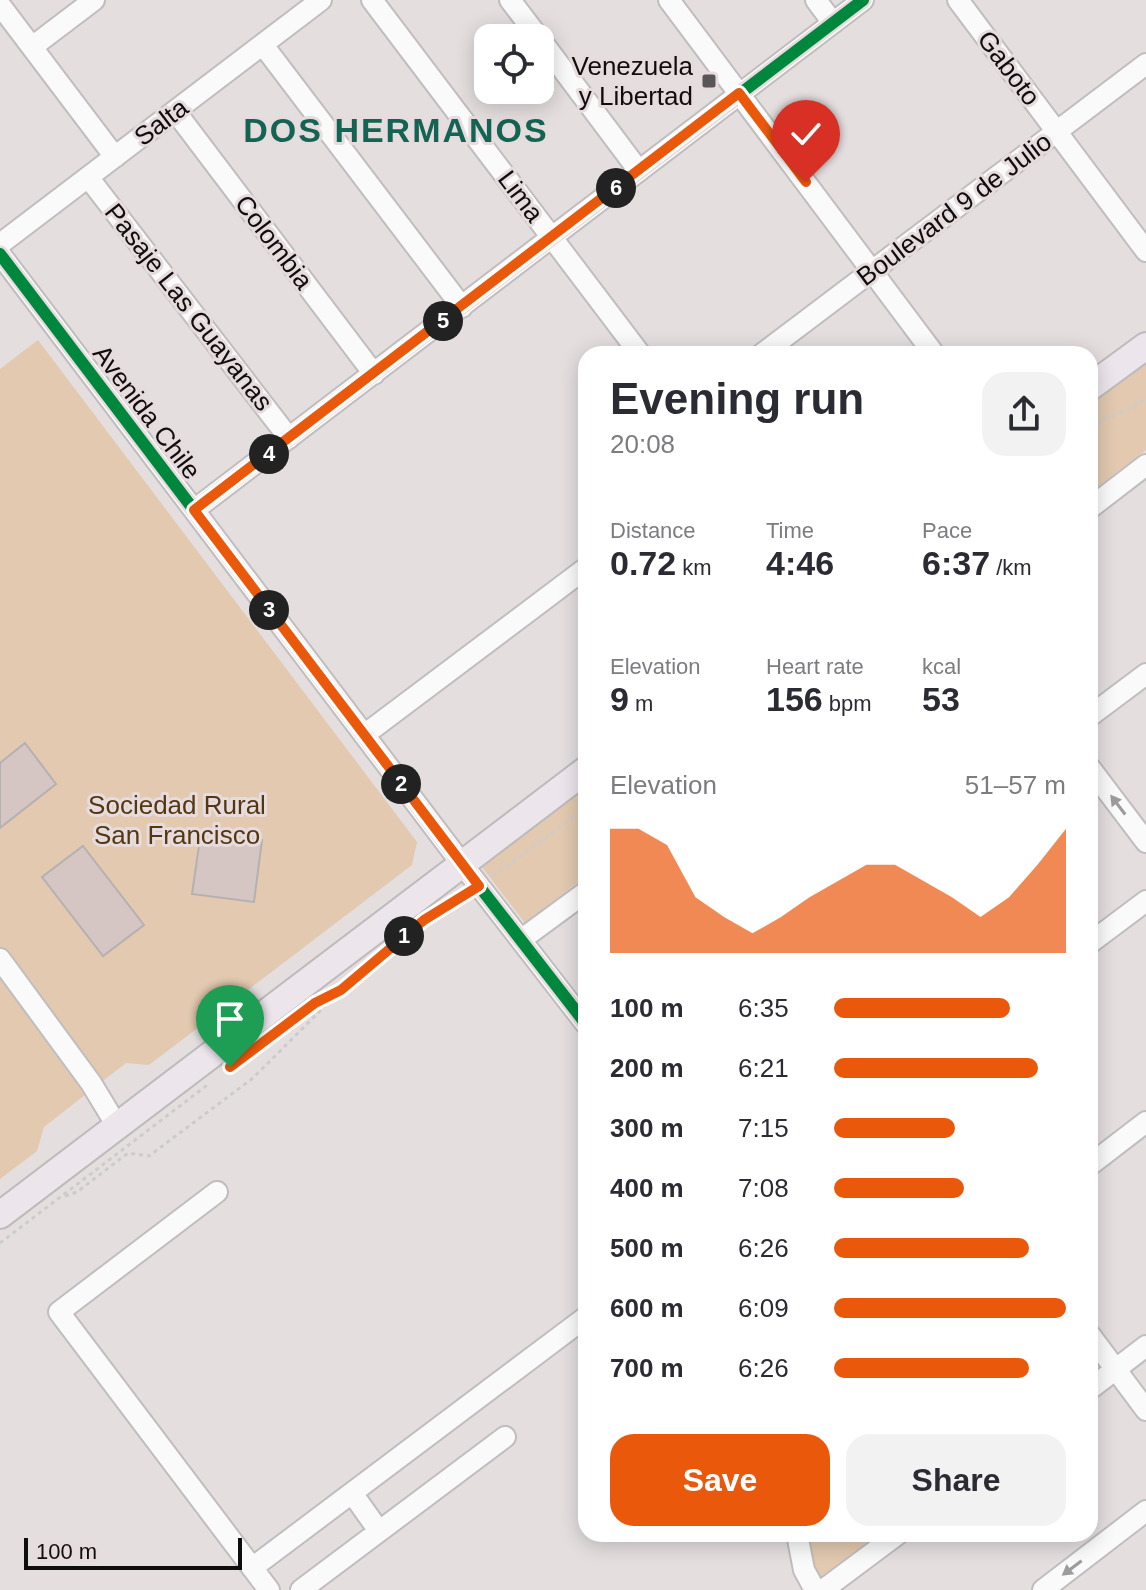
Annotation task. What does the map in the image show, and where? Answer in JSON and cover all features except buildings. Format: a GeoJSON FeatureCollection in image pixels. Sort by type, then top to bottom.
{"type":"FeatureCollection","features":[{"type":"Feature","properties":{"kind":"main road"},"geometry":{"type":"LineString","coordinates":[[1098,381],[1146,346]]}},
{"type":"Feature","properties":{"kind":"main road"},"geometry":{"type":"LineString","coordinates":[[0,1215],[578,776]]}},
{"type":"Feature","properties":{"kind":"street"},"geometry":{"type":"LineString","coordinates":[[32,47],[94,0]]}},
{"type":"Feature","properties":{"kind":"street","name":"Salta"},"geometry":{"type":"LineString","coordinates":[[0,244],[321,0]]}},
{"type":"Feature","properties":{"kind":"street","name":"Lima"},"geometry":{"type":"LineString","coordinates":[[372,0],[634,346]]}},
{"type":"Feature","properties":{"kind":"street"},"geometry":{"type":"LineString","coordinates":[[510,0],[528,24]]}},
{"type":"Feature","properties":{"kind":"street"},"geometry":{"type":"LineString","coordinates":[[669,0],[928,346]]}},
{"type":"Feature","properties":{"kind":"street"},"geometry":{"type":"LineString","coordinates":[[816,0],[833,23]]}},
{"type":"Feature","properties":{"kind":"street"},"geometry":{"type":"LineString","coordinates":[[194,510],[863,0]]}},
{"type":"Feature","properties":{"kind":"street","name":"Gaboto"},"geometry":{"type":"LineString","coordinates":[[958,0],[1146,251]]}},
{"type":"Feature","properties":{"kind":"street"},"geometry":{"type":"LineString","coordinates":[[0,5],[115,157]]}},
{"type":"Feature","properties":{"kind":"street"},"geometry":{"type":"LineString","coordinates":[[263,45],[462,307]]}},
{"type":"Feature","properties":{"kind":"street"},"geometry":{"type":"LineString","coordinates":[[554,59],[639,171]]}},
{"type":"Feature","properties":{"kind":"street","name":"Boulevard 9 de Julio"},"geometry":{"type":"LineString","coordinates":[[772,346],[1146,64]]}},
{"type":"Feature","properties":{"kind":"street","name":"Colombia"},"geometry":{"type":"LineString","coordinates":[[175,111],[374,374]]}},
{"type":"Feature","properties":{"kind":"street","name":"Pasaje Las Guayanas"},"geometry":{"type":"LineString","coordinates":[[88,177],[289,438]]}},
{"type":"Feature","properties":{"kind":"street","name":"Avenida Chile"},"geometry":{"type":"LineString","coordinates":[[0,254],[578,1013]]}},
{"type":"Feature","properties":{"kind":"street"},"geometry":{"type":"LineString","coordinates":[[1098,502],[1146,465]]}},
{"type":"Feature","properties":{"kind":"street"},"geometry":{"type":"LineString","coordinates":[[364,735],[578,574]]}},
{"type":"Feature","properties":{"kind":"street"},"geometry":{"type":"LineString","coordinates":[[1098,710],[1146,674]]}},
{"type":"Feature","properties":{"kind":"street"},"geometry":{"type":"LineString","coordinates":[[1098,779],[1146,842]]}},
{"type":"Feature","properties":{"kind":"street"},"geometry":{"type":"LineString","coordinates":[[522,939],[578,898]]}},
{"type":"Feature","properties":{"kind":"street"},"geometry":{"type":"LineString","coordinates":[[1098,937],[1146,901]]}},
{"type":"Feature","properties":{"kind":"street"},"geometry":{"type":"LineString","coordinates":[[0,959],[91,1083],[117,1126]]}},
{"type":"Feature","properties":{"kind":"street"},"geometry":{"type":"LineString","coordinates":[[1098,1159],[1146,1122]]}},
{"type":"Feature","properties":{"kind":"street"},"geometry":{"type":"LineString","coordinates":[[217,1192],[59,1312],[269,1590]]}},
{"type":"Feature","properties":{"kind":"street"},"geometry":{"type":"LineString","coordinates":[[252,1568],[578,1323]]}},
{"type":"Feature","properties":{"kind":"street"},"geometry":{"type":"LineString","coordinates":[[1098,1345],[1146,1410]]}},
{"type":"Feature","properties":{"kind":"street"},"geometry":{"type":"LineString","coordinates":[[1098,1383],[1146,1346]]}},
{"type":"Feature","properties":{"kind":"street"},"geometry":{"type":"LineString","coordinates":[[301,1590],[505,1437]]}},
{"type":"Feature","properties":{"kind":"street"},"geometry":{"type":"LineString","coordinates":[[352,1493],[379,1531]]}},
{"type":"Feature","properties":{"kind":"street"},"geometry":{"type":"LineString","coordinates":[[1043,1590],[1146,1511]]}},
{"type":"Feature","properties":{"kind":"street"},"geometry":{"type":"LineString","coordinates":[[799,1542],[804,1570],[815,1590]]}},
{"type":"Feature","properties":{"kind":"street"},"geometry":{"type":"LineString","coordinates":[[823,1590],[887,1542]]}},
{"type":"Feature","properties":{"kind":"path"},"geometry":{"type":"LineString","coordinates":[[1098,422],[1146,398]]}},
{"type":"Feature","properties":{"kind":"path"},"geometry":{"type":"LineString","coordinates":[[61,1197],[77,1192],[128,1153],[149,1156],[253,1078],[341,990],[424,920],[479,886],[578,814]]}},
{"type":"Feature","properties":{"kind":"path"},"geometry":{"type":"LineString","coordinates":[[315,1003],[341,990]]}},
{"type":"Feature","properties":{"kind":"path"},"geometry":{"type":"LineString","coordinates":[[0,1243],[213,1080]]}},
{"type":"Feature","properties":{"kind":"green space","name":"Sociedad Rural San Francisco"},"geometry":{"type":"Polygon","coordinates":[[[38,340],[417,842],[412,865],[149,1065],[126,1063],[44,1127],[37,1151],[0,1179],[0,369],[38,340]]]}},
{"type":"Feature","properties":{"kind":"green space"},"geometry":{"type":"Polygon","coordinates":[[[1146,362],[1146,450],[1098,487],[1098,399],[1146,362]]]}},
{"type":"Feature","properties":{"kind":"green space"},"geometry":{"type":"Polygon","coordinates":[[[578,794],[578,882],[525,923],[482,867],[578,794]]]}},
{"type":"Feature","properties":{"kind":"green space"},"geometry":{"type":"Polygon","coordinates":[[[808,1542],[877,1542],[831,1576],[820,1576],[814,1570],[808,1542]]]}},
{"type":"Feature","properties":{"kind":"cycle path"},"geometry":{"type":"LineString","coordinates":[[194,510],[863,0]]}},
{"type":"Feature","properties":{"kind":"cycle path"},"geometry":{"type":"LineString","coordinates":[[0,254],[578,1014]]}},
{"type":"Feature","properties":{"kind":"place","name":"Venezuela y Libertad"},"geometry":{"type":"Point","coordinates":[709,81]}},
{"type":"Feature","properties":{"kind":"district","name":"DOS HERMANOS"},"geometry":{"type":"Point","coordinates":[396,130]}},
{"type":"Feature","properties":{"kind":"route"},"geometry":{"type":"LineString","coordinates":[[230,1067],[315,1003],[341,990],[424,920],[479,886],[194,510],[739,93],[806,182]]}}]}
